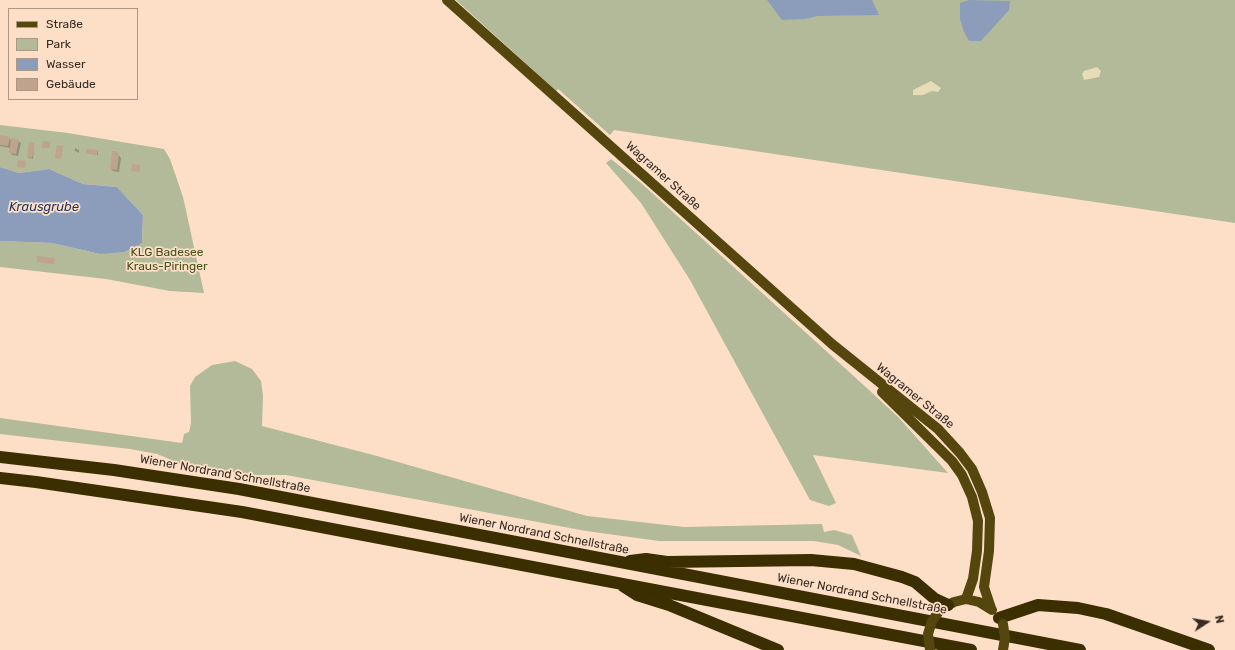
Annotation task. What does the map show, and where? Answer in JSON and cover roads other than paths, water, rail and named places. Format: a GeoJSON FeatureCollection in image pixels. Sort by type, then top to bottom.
{"type":"FeatureCollection","features":[{"type":"Feature","properties":{"kind":"highway","name":"Wiener Nordrand Schnellstraße"},"geometry":{"type":"LineString","coordinates":[[0,457],[114,470],[239,489],[619,563],[1080,650]]}},
{"type":"Feature","properties":{"kind":"highway"},"geometry":{"type":"LineString","coordinates":[[0,478],[242,512],[619,582],[971,650]]}},
{"type":"Feature","properties":{"kind":"highway"},"geometry":{"type":"LineString","coordinates":[[619,563],[646,559],[667,562],[832,561],[854,564],[915,582],[935,598],[944,608]]}},
{"type":"Feature","properties":{"kind":"highway"},"geometry":{"type":"LineString","coordinates":[[619,582],[637,595],[669,605],[778,650]]}},
{"type":"Feature","properties":{"kind":"highway"},"geometry":{"type":"LineString","coordinates":[[1001,621],[1038,605],[1078,608],[1106,614],[1210,650]]}},
{"type":"Feature","properties":{"kind":"main road","name":"Wagramer Straße"},"geometry":{"type":"LineString","coordinates":[[447,0],[863,371],[938,429],[960,453],[972,469],[982,492],[990,518],[989,552],[984,587],[991,608]]}},
{"type":"Feature","properties":{"kind":"main road","name":"Wagramer Straße"},"geometry":{"type":"LineString","coordinates":[[863,371],[904,415],[932,440],[962,474],[972,497],[978,521],[977,551],[973,579],[966,599]]}},
{"type":"Feature","properties":{"kind":"main road"},"geometry":{"type":"LineString","coordinates":[[930,650],[928,634],[932,621],[944,608],[966,599],[979,602],[991,608],[1001,621],[1005,638],[1004,650]]}},
{"type":"Feature","properties":{"kind":"water"},"geometry":{"type":"Polygon","coordinates":[[[767,0],[872,0],[879,15],[817,16],[805,19],[782,20],[767,0]]]}},
{"type":"Feature","properties":{"kind":"water"},"geometry":{"type":"Polygon","coordinates":[[[969,0],[1010,1],[1009,10],[981,41],[969,41],[964,32],[960,19],[960,3],[969,0]]]}},
{"type":"Feature","properties":{"kind":"water","name":"Krausgrube"},"geometry":{"type":"Polygon","coordinates":[[[0,167],[19,173],[49,169],[83,184],[117,187],[143,215],[142,243],[124,252],[100,254],[52,243],[0,241],[0,167]]]}},
{"type":"Feature","properties":{"kind":"park label","name":"KLG Badesee Kraus-Piringer"},"geometry":{"type":"Point","coordinates":[167,260]}}]}
